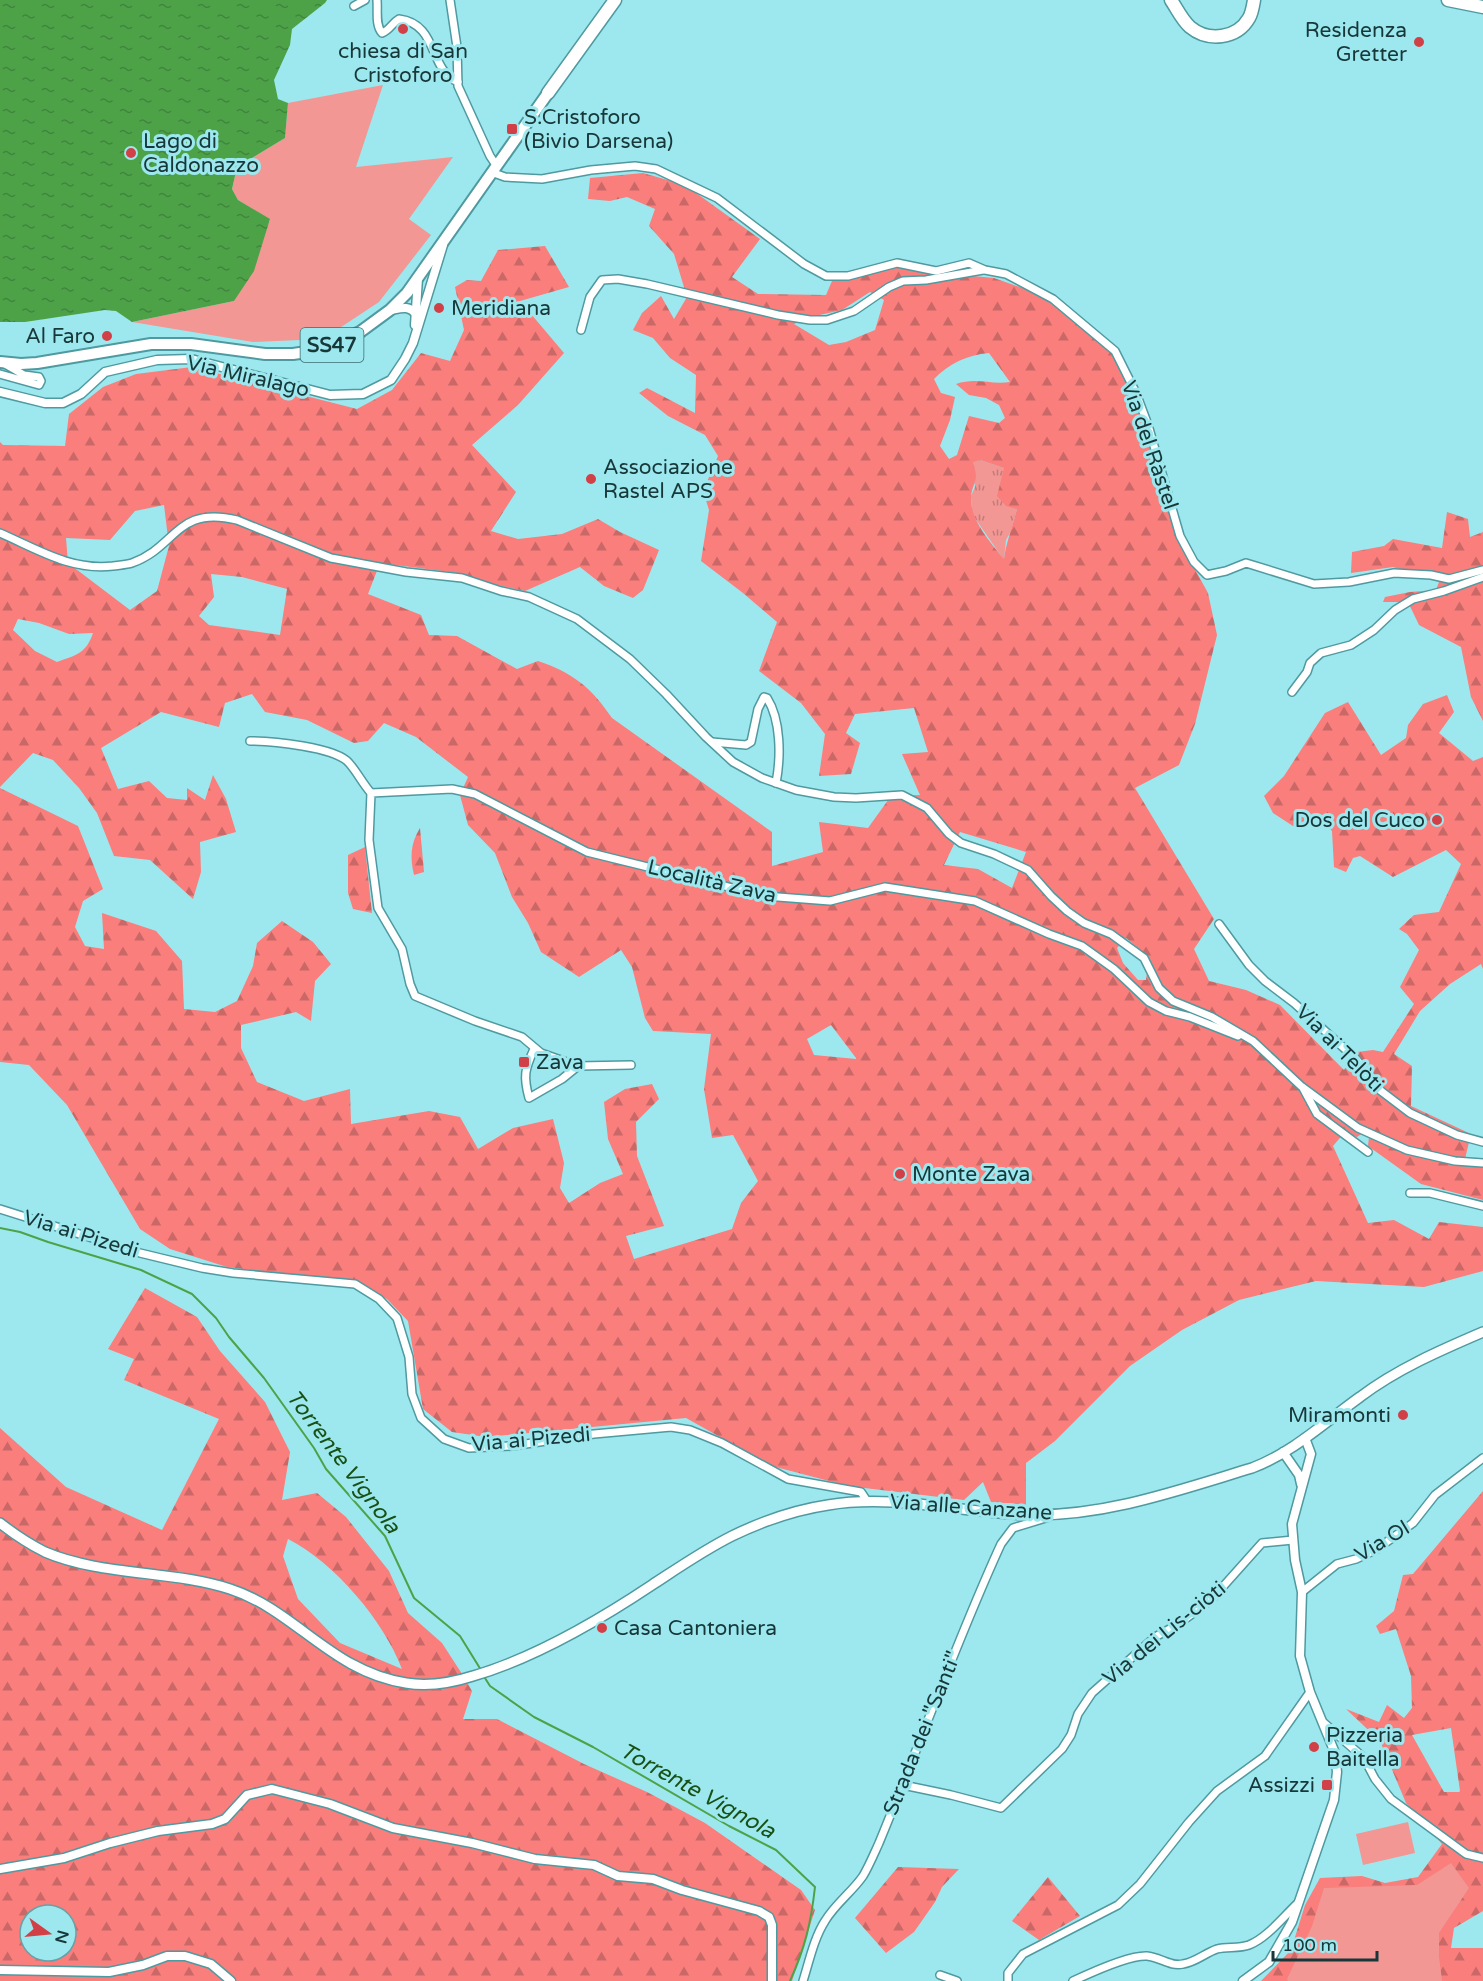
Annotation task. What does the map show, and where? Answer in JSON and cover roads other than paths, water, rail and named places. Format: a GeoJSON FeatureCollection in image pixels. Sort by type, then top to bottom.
{"type":"FeatureCollection","features":[{"type":"Feature","properties":{"kind":"highway","name":"SS47"},"geometry":{"type":"LineString","coordinates":[[548,93],[615,0]]}},
{"type":"Feature","properties":{"kind":"highway"},"geometry":{"type":"LineString","coordinates":[[1171,0],[1189,27],[1218,37],[1229,35],[1239,29],[1248,19],[1254,3]]}},
{"type":"Feature","properties":{"kind":"highway"},"geometry":{"type":"LineString","coordinates":[[1180,0],[1181,16]]}},
{"type":"Feature","properties":{"kind":"highway"},"geometry":{"type":"LineString","coordinates":[[1448,0],[1483,7]]}},
{"type":"Feature","properties":{"kind":"highway"},"geometry":{"type":"LineString","coordinates":[[1475,0],[1483,3]]}},
{"type":"Feature","properties":{"kind":"main road","name":"SS47"},"geometry":{"type":"LineString","coordinates":[[0,362],[37,363],[151,344],[191,344],[266,354],[293,354],[320,350],[340,342],[360,332],[390,310],[407,293],[548,93]]}},
{"type":"Feature","properties":{"kind":"main road","name":"Via alle Canzane"},"geometry":{"type":"LineString","coordinates":[[0,1523],[45,1552],[73,1561],[214,1584],[244,1594],[273,1610],[350,1665],[406,1683],[434,1684],[493,1671],[526,1657],[599,1618],[680,1565],[730,1537],[777,1516],[828,1504],[867,1501],[1029,1515],[1097,1510],[1134,1504],[1252,1468],[1268,1462],[1305,1438],[1361,1395],[1405,1368],[1483,1332]]}},
{"type":"Feature","properties":{"kind":"street"},"geometry":{"type":"LineString","coordinates":[[354,6],[365,0]]}},
{"type":"Feature","properties":{"kind":"street"},"geometry":{"type":"LineString","coordinates":[[377,0],[377,26],[382,33],[399,19],[410,21],[423,29],[444,69],[453,80],[458,82]]}},
{"type":"Feature","properties":{"kind":"street"},"geometry":{"type":"LineString","coordinates":[[450,0],[457,47],[458,82],[494,168]]}},
{"type":"Feature","properties":{"kind":"street","name":"Via del Ràstel"},"geometry":{"type":"LineString","coordinates":[[494,168],[505,177],[542,179],[591,170],[635,166],[656,169],[717,198],[804,264],[828,276],[848,276],[897,263],[936,271],[969,263],[985,270],[1006,274],[1053,299],[1115,351],[1136,393],[1148,425],[1180,536],[1194,562],[1207,575],[1226,571],[1245,563],[1314,584],[1349,582],[1394,573],[1431,575],[1449,579],[1483,570]]}},
{"type":"Feature","properties":{"kind":"street"},"geometry":{"type":"LineString","coordinates":[[413,343],[445,238]]}},
{"type":"Feature","properties":{"kind":"street"},"geometry":{"type":"LineString","coordinates":[[581,330],[590,297],[602,280],[618,279],[647,284],[778,315],[827,320],[854,310],[889,287],[903,281],[926,280],[985,270]]}},
{"type":"Feature","properties":{"kind":"street"},"geometry":{"type":"LineString","coordinates":[[413,343],[418,277],[426,278],[430,288]]}},
{"type":"Feature","properties":{"kind":"street"},"geometry":{"type":"LineString","coordinates":[[390,310],[406,308],[413,310],[416,314]]}},
{"type":"Feature","properties":{"kind":"street","name":"Via Miralago"},"geometry":{"type":"LineString","coordinates":[[0,392],[45,403],[63,402],[81,394],[105,372],[157,360],[191,359],[330,395],[363,394],[391,380],[405,360],[413,343]]}},
{"type":"Feature","properties":{"kind":"street"},"geometry":{"type":"LineString","coordinates":[[0,362],[24,375],[39,376],[41,381],[39,385],[0,374]]}},
{"type":"Feature","properties":{"kind":"street"},"geometry":{"type":"LineString","coordinates":[[0,533],[49,556],[78,565],[104,567],[131,564],[155,551],[181,526],[204,517],[224,517],[237,520],[331,558],[406,572],[462,578],[501,591],[530,597],[577,619],[630,658],[733,762],[762,778],[796,790],[834,797],[902,795],[927,808],[949,834],[961,843],[994,854],[1028,870],[1051,896],[1084,923],[1111,934],[1144,958],[1159,988],[1173,1001],[1212,1017],[1253,1041],[1301,1086],[1358,1128],[1407,1150],[1455,1161],[1483,1163]]}},
{"type":"Feature","properties":{"kind":"street"},"geometry":{"type":"LineString","coordinates":[[1292,692],[1307,672],[1310,663],[1321,653],[1351,645],[1374,630],[1395,610],[1413,599],[1483,577]]}},
{"type":"Feature","properties":{"kind":"street"},"geometry":{"type":"LineString","coordinates":[[711,742],[746,745],[752,742],[758,709],[764,697],[767,698],[772,706],[778,744],[776,783]]}},
{"type":"Feature","properties":{"kind":"street"},"geometry":{"type":"LineString","coordinates":[[250,741],[310,747],[339,756],[348,761],[371,793],[369,840],[378,908],[402,949],[415,996],[475,1021],[522,1037],[534,1049],[578,1066],[631,1065]]}},
{"type":"Feature","properties":{"kind":"street","name":"Località Zava"},"geometry":{"type":"LineString","coordinates":[[371,793],[452,789],[475,794],[587,852],[765,896],[830,901],[885,887],[975,901],[1082,946],[1114,969],[1149,1002],[1166,1011],[1190,1017],[1234,1036],[1245,1037]]}},
{"type":"Feature","properties":{"kind":"street","name":"Via ai Telòti"},"geometry":{"type":"LineString","coordinates":[[1219,924],[1248,965],[1356,1059],[1381,1091],[1410,1113],[1457,1135],[1483,1142]]}},
{"type":"Feature","properties":{"kind":"street"},"geometry":{"type":"LineString","coordinates":[[534,1049],[525,1070],[529,1098],[562,1079],[578,1066]]}},
{"type":"Feature","properties":{"kind":"street"},"geometry":{"type":"LineString","coordinates":[[1301,1086],[1317,1114],[1368,1152]]}},
{"type":"Feature","properties":{"kind":"street"},"geometry":{"type":"LineString","coordinates":[[1410,1192],[1430,1193],[1483,1206]]}},
{"type":"Feature","properties":{"kind":"street","name":"Via ai Pizedi"},"geometry":{"type":"LineString","coordinates":[[0,1209],[140,1253],[202,1268],[355,1284],[379,1299],[397,1318],[409,1357],[412,1394],[421,1418],[444,1438],[469,1448],[512,1446],[594,1434],[671,1427],[690,1430],[722,1443],[788,1479],[861,1492],[867,1501]]}},
{"type":"Feature","properties":{"kind":"street"},"geometry":{"type":"LineString","coordinates":[[1243,1981],[1264,1967],[1275,1953],[1300,1901],[1334,1800],[1337,1772],[1335,1753],[1310,1692],[1300,1656],[1302,1592],[1295,1560],[1293,1515],[1311,1454],[1305,1438]]}},
{"type":"Feature","properties":{"kind":"street"},"geometry":{"type":"LineString","coordinates":[[1283,1452],[1299,1475],[1301,1487]]}},
{"type":"Feature","properties":{"kind":"street","name":"Via Ol"},"geometry":{"type":"LineString","coordinates":[[1302,1592],[1337,1564],[1356,1559],[1377,1548],[1413,1523],[1435,1495],[1483,1458]]}},
{"type":"Feature","properties":{"kind":"street","name":"Strada dei \"Santi\""},"geometry":{"type":"LineString","coordinates":[[803,1981],[823,1923],[862,1876],[878,1844],[942,1681],[1001,1544],[1013,1528],[1064,1513]]}},
{"type":"Feature","properties":{"kind":"street","name":"Via dei Lis-ciòti"},"geometry":{"type":"LineString","coordinates":[[903,1785],[1001,1808],[1062,1749],[1071,1735],[1078,1714],[1092,1693],[1118,1669],[1155,1637],[1210,1600],[1262,1543],[1293,1539]]}},
{"type":"Feature","properties":{"kind":"street"},"geometry":{"type":"LineString","coordinates":[[1008,1981],[1008,1972],[1023,1954],[1118,1905],[1147,1875],[1216,1791],[1264,1756],[1310,1692]]}},
{"type":"Feature","properties":{"kind":"street"},"geometry":{"type":"LineString","coordinates":[[1322,1722],[1364,1758],[1376,1779],[1392,1799],[1466,1854],[1483,1858]]}},
{"type":"Feature","properties":{"kind":"street"},"geometry":{"type":"LineString","coordinates":[[0,1869],[64,1858],[158,1831],[212,1824],[225,1819],[247,1795],[272,1789],[330,1804],[393,1828],[471,1843],[535,1859],[594,1865],[618,1876],[653,1879],[682,1890],[759,1911],[769,1917],[772,1925],[771,1981]]}},
{"type":"Feature","properties":{"kind":"street"},"geometry":{"type":"LineString","coordinates":[[1073,1981],[1132,1958],[1146,1956],[1174,1965],[1183,1964],[1200,1959],[1214,1950],[1250,1944],[1260,1938],[1300,1901]]}},
{"type":"Feature","properties":{"kind":"street"},"geometry":{"type":"LineString","coordinates":[[0,1970],[109,1972],[143,1965],[167,1956],[185,1956],[211,1964],[231,1981]]}},
{"type":"Feature","properties":{"kind":"street"},"geometry":{"type":"LineString","coordinates":[[940,1975],[957,1981]]}},
{"type":"Feature","properties":{"kind":"water","name":"Lago di Caldonazzo"},"geometry":{"type":"Polygon","coordinates":[[[0,0],[327,0],[292,29],[290,45],[274,80],[278,99],[288,103],[285,138],[237,167],[232,189],[238,200],[270,219],[254,271],[234,301],[132,322],[116,311],[105,310],[25,322],[0,322],[0,0]]]}},
{"type":"Feature","properties":{"kind":"waterway","name":"Torrente Vignola"},"geometry":{"type":"LineString","coordinates":[[0,1228],[20,1232],[141,1270],[192,1294],[216,1318],[264,1378],[314,1448],[326,1469],[385,1536],[414,1598],[460,1636],[481,1670]]}},
{"type":"Feature","properties":{"kind":"waterway","name":"Torrente Vignola"},"geometry":{"type":"LineString","coordinates":[[483,1675],[490,1686],[534,1717],[593,1747],[729,1826],[776,1850],[815,1887],[807,1935],[790,1981]]}},
{"type":"Feature","properties":{"kind":"place","name":"chiesa di San Cristoforo"},"geometry":{"type":"Point","coordinates":[403,29]}},
{"type":"Feature","properties":{"kind":"place","name":"Residenza Gretter"},"geometry":{"type":"Point","coordinates":[1419,42]}},
{"type":"Feature","properties":{"kind":"place","name":"S.Cristoforo (Bivio Darsena)"},"geometry":{"type":"Point","coordinates":[512,129]}},
{"type":"Feature","properties":{"kind":"place","name":"Lago di Caldonazzo"},"geometry":{"type":"Point","coordinates":[131,153]}},
{"type":"Feature","properties":{"kind":"place","name":"Meridiana"},"geometry":{"type":"Point","coordinates":[439,308]}},
{"type":"Feature","properties":{"kind":"place","name":"Al Faro"},"geometry":{"type":"Point","coordinates":[107,336]}},
{"type":"Feature","properties":{"kind":"place","name":"Associazione Rastel APS"},"geometry":{"type":"Point","coordinates":[591,479]}},
{"type":"Feature","properties":{"kind":"place","name":"Dos del Cuco"},"geometry":{"type":"Point","coordinates":[1437,820]}},
{"type":"Feature","properties":{"kind":"place","name":"Zava"},"geometry":{"type":"Point","coordinates":[524,1062]}},
{"type":"Feature","properties":{"kind":"place","name":"Monte Zava"},"geometry":{"type":"Point","coordinates":[900,1174]}},
{"type":"Feature","properties":{"kind":"place","name":"Miramonti"},"geometry":{"type":"Point","coordinates":[1403,1415]}},
{"type":"Feature","properties":{"kind":"place","name":"Casa Cantoniera"},"geometry":{"type":"Point","coordinates":[602,1628]}},
{"type":"Feature","properties":{"kind":"place","name":"Pizzeria Baitella"},"geometry":{"type":"Point","coordinates":[1314,1747]}},
{"type":"Feature","properties":{"kind":"place","name":"Assizzi"},"geometry":{"type":"Point","coordinates":[1327,1785]}}]}
